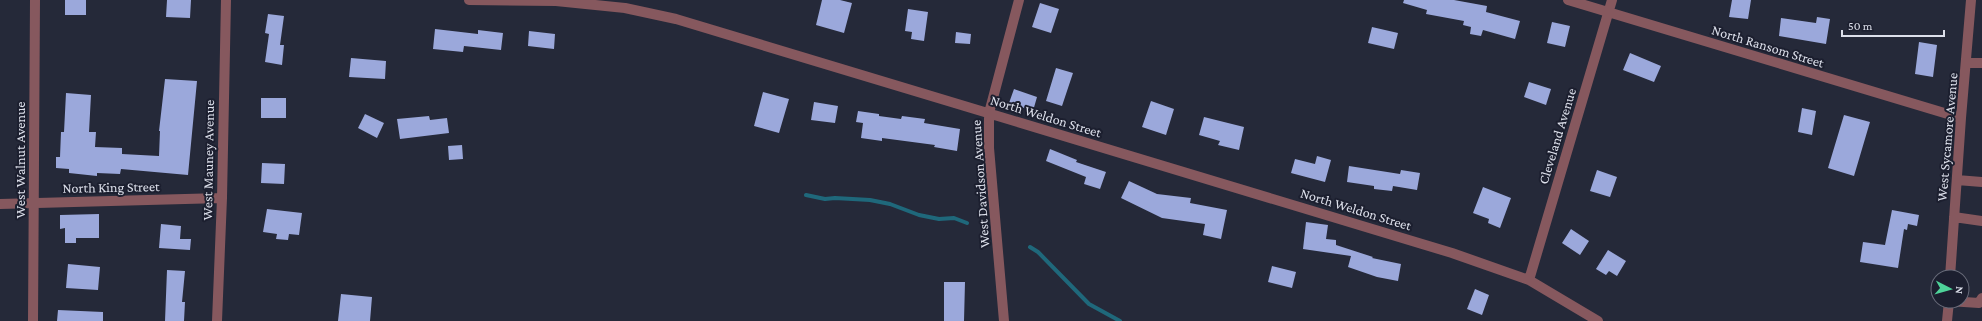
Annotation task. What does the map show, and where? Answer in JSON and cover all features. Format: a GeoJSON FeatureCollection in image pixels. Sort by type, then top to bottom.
{"type":"FeatureCollection","features":[{"type":"Feature","properties":{"kind":"street","name":"West Walnut Avenue"},"geometry":{"type":"LineString","coordinates":[[33,321],[35,0]]}},
{"type":"Feature","properties":{"kind":"street","name":"West Mauney Avenue"},"geometry":{"type":"LineString","coordinates":[[217,321],[222,198],[226,0]]}},
{"type":"Feature","properties":{"kind":"street","name":"North Weldon Street"},"geometry":{"type":"LineString","coordinates":[[468,0],[556,1],[625,8],[676,19],[1452,253],[1529,280],[1598,321]]}},
{"type":"Feature","properties":{"kind":"street","name":"West Davidson Avenue"},"geometry":{"type":"LineString","coordinates":[[1004,321],[989,148],[989,113],[1019,0]]}},
{"type":"Feature","properties":{"kind":"street","name":"North Ransom Street"},"geometry":{"type":"LineString","coordinates":[[1568,0],[1961,118]]}},
{"type":"Feature","properties":{"kind":"street","name":"Cleveland Avenue"},"geometry":{"type":"LineString","coordinates":[[1529,280],[1612,0]]}},
{"type":"Feature","properties":{"kind":"street","name":"West Sycamore Avenue"},"geometry":{"type":"LineString","coordinates":[[1951,269],[1971,0]]}},
{"type":"Feature","properties":{"kind":"street"},"geometry":{"type":"LineString","coordinates":[[1967,62],[1982,63]]}},
{"type":"Feature","properties":{"kind":"street"},"geometry":{"type":"LineString","coordinates":[[1957,180],[1982,182]]}},
{"type":"Feature","properties":{"kind":"street","name":"North King Street"},"geometry":{"type":"LineString","coordinates":[[0,204],[222,198]]}},
{"type":"Feature","properties":{"kind":"street"},"geometry":{"type":"LineString","coordinates":[[1954,217],[1982,221]]}},
{"type":"Feature","properties":{"kind":"street"},"geometry":{"type":"LineString","coordinates":[[1970,302],[1979,303],[1982,298]]}},
{"type":"Feature","properties":{"kind":"street"},"geometry":{"type":"LineString","coordinates":[[1947,321],[1948,309]]}},
{"type":"Feature","properties":{"kind":"building"},"geometry":{"type":"Polygon","coordinates":[[[65,0],[86,0],[86,15],[65,15],[65,0]]]}},
{"type":"Feature","properties":{"kind":"building"},"geometry":{"type":"Polygon","coordinates":[[[167,0],[191,0],[190,18],[166,17],[167,0]]]}},
{"type":"Feature","properties":{"kind":"building"},"geometry":{"type":"Polygon","coordinates":[[[822,0],[840,0],[852,3],[844,33],[816,25],[822,0]]]}},
{"type":"Feature","properties":{"kind":"building"},"geometry":{"type":"Polygon","coordinates":[[[1404,0],[1454,0],[1487,6],[1486,12],[1520,21],[1515,39],[1483,30],[1481,36],[1470,34],[1471,27],[1463,25],[1464,21],[1426,14],[1427,10],[1403,3],[1404,0]]]}},
{"type":"Feature","properties":{"kind":"building"},"geometry":{"type":"Polygon","coordinates":[[[1732,0],[1751,0],[1748,19],[1729,17],[1732,0]]]}},
{"type":"Feature","properties":{"kind":"building"},"geometry":{"type":"Polygon","coordinates":[[[1040,3],[1059,9],[1051,33],[1032,27],[1040,3]]]}},
{"type":"Feature","properties":{"kind":"building"},"geometry":{"type":"Polygon","coordinates":[[[908,9],[928,12],[924,41],[911,39],[912,32],[905,31],[908,9]]]}},
{"type":"Feature","properties":{"kind":"building"},"geometry":{"type":"Polygon","coordinates":[[[268,14],[284,16],[280,45],[284,45],[282,65],[265,62],[269,34],[265,33],[268,14]]]}},
{"type":"Feature","properties":{"kind":"building"},"geometry":{"type":"Polygon","coordinates":[[[1817,17],[1830,19],[1826,44],[1779,36],[1781,18],[1816,23],[1817,17]]]}},
{"type":"Feature","properties":{"kind":"building"},"geometry":{"type":"Polygon","coordinates":[[[1552,22],[1570,26],[1565,47],[1547,43],[1552,22]]]}},
{"type":"Feature","properties":{"kind":"building"},"geometry":{"type":"Polygon","coordinates":[[[1372,27],[1398,33],[1394,49],[1368,43],[1372,27]]]}},
{"type":"Feature","properties":{"kind":"building"},"geometry":{"type":"Polygon","coordinates":[[[435,29],[478,34],[478,30],[503,33],[501,50],[464,46],[463,52],[433,49],[435,29]]]}},
{"type":"Feature","properties":{"kind":"building"},"geometry":{"type":"Polygon","coordinates":[[[529,31],[555,34],[554,49],[528,46],[529,31]]]}},
{"type":"Feature","properties":{"kind":"building"},"geometry":{"type":"Polygon","coordinates":[[[956,32],[971,34],[970,44],[955,43],[956,32]]]}},
{"type":"Feature","properties":{"kind":"building"},"geometry":{"type":"Polygon","coordinates":[[[1919,42],[1937,45],[1933,77],[1915,74],[1919,42]]]}},
{"type":"Feature","properties":{"kind":"building"},"geometry":{"type":"Polygon","coordinates":[[[1630,53],[1661,66],[1654,82],[1623,70],[1630,53]]]}},
{"type":"Feature","properties":{"kind":"building"},"geometry":{"type":"Polygon","coordinates":[[[351,58],[386,61],[385,79],[349,77],[351,58]]]}},
{"type":"Feature","properties":{"kind":"building"},"geometry":{"type":"Polygon","coordinates":[[[1056,68],[1073,73],[1062,106],[1046,101],[1056,68]]]}},
{"type":"Feature","properties":{"kind":"building"},"geometry":{"type":"Polygon","coordinates":[[[165,79],[197,81],[188,175],[121,169],[120,174],[97,173],[97,176],[69,173],[69,169],[56,168],[56,157],[60,157],[61,132],[64,132],[66,93],[91,95],[89,132],[96,132],[95,147],[122,148],[122,154],[159,156],[159,131],[165,79]]]}},
{"type":"Feature","properties":{"kind":"building"},"geometry":{"type":"Polygon","coordinates":[[[1529,82],[1551,89],[1546,105],[1524,97],[1529,82]]]}},
{"type":"Feature","properties":{"kind":"building"},"geometry":{"type":"Polygon","coordinates":[[[1014,89],[1037,97],[1033,111],[1009,103],[1014,89]]]}},
{"type":"Feature","properties":{"kind":"building"},"geometry":{"type":"Polygon","coordinates":[[[763,92],[789,99],[779,133],[754,126],[763,92]]]}},
{"type":"Feature","properties":{"kind":"building"},"geometry":{"type":"Polygon","coordinates":[[[261,98],[286,98],[286,118],[261,118],[261,98]]]}},
{"type":"Feature","properties":{"kind":"building"},"geometry":{"type":"Polygon","coordinates":[[[1151,101],[1174,109],[1166,135],[1142,127],[1151,101]]]}},
{"type":"Feature","properties":{"kind":"building"},"geometry":{"type":"Polygon","coordinates":[[[814,102],[838,106],[835,123],[811,120],[814,102]]]}},
{"type":"Feature","properties":{"kind":"building"},"geometry":{"type":"Polygon","coordinates":[[[1802,108],[1816,111],[1812,135],[1798,132],[1802,108]]]}},
{"type":"Feature","properties":{"kind":"building"},"geometry":{"type":"Polygon","coordinates":[[[858,111],[901,119],[902,116],[925,119],[924,123],[960,129],[957,151],[934,147],[935,145],[882,138],[882,141],[861,138],[863,123],[856,122],[858,111]]]}},
{"type":"Feature","properties":{"kind":"building"},"geometry":{"type":"Polygon","coordinates":[[[365,114],[384,123],[377,138],[358,128],[365,114]]]}},
{"type":"Feature","properties":{"kind":"building"},"geometry":{"type":"Polygon","coordinates":[[[1844,115],[1870,122],[1854,176],[1828,168],[1844,115]]]}},
{"type":"Feature","properties":{"kind":"building"},"geometry":{"type":"Polygon","coordinates":[[[429,116],[430,120],[447,118],[449,133],[400,139],[397,119],[429,116]]]}},
{"type":"Feature","properties":{"kind":"building"},"geometry":{"type":"Polygon","coordinates":[[[1204,117],[1244,127],[1239,150],[1218,145],[1220,141],[1199,135],[1204,117]]]}},
{"type":"Feature","properties":{"kind":"building"},"geometry":{"type":"Polygon","coordinates":[[[462,145],[463,159],[449,160],[448,146],[462,145]]]}},
{"type":"Feature","properties":{"kind":"building"},"geometry":{"type":"Polygon","coordinates":[[[1050,149],[1077,160],[1076,162],[1106,172],[1100,189],[1084,184],[1086,177],[1046,161],[1050,149]]]}},
{"type":"Feature","properties":{"kind":"building"},"geometry":{"type":"Polygon","coordinates":[[[1317,156],[1331,160],[1325,182],[1291,173],[1295,159],[1315,164],[1317,156]]]}},
{"type":"Feature","properties":{"kind":"building"},"geometry":{"type":"Polygon","coordinates":[[[262,163],[285,164],[284,184],[261,183],[262,163]]]}},
{"type":"Feature","properties":{"kind":"building"},"geometry":{"type":"Polygon","coordinates":[[[1349,166],[1400,174],[1401,170],[1420,173],[1417,190],[1393,186],[1392,191],[1374,189],[1374,186],[1347,182],[1349,166]]]}},
{"type":"Feature","properties":{"kind":"building"},"geometry":{"type":"Polygon","coordinates":[[[1597,170],[1617,177],[1610,197],[1590,191],[1597,170]]]}},
{"type":"Feature","properties":{"kind":"building"},"geometry":{"type":"Polygon","coordinates":[[[1129,181],[1157,194],[1191,198],[1190,203],[1227,210],[1221,239],[1203,235],[1205,224],[1162,218],[1121,198],[1129,181]]]}},
{"type":"Feature","properties":{"kind":"building"},"geometry":{"type":"Polygon","coordinates":[[[1483,187],[1511,198],[1500,228],[1488,223],[1489,219],[1473,213],[1483,187]]]}},
{"type":"Feature","properties":{"kind":"building"},"geometry":{"type":"Polygon","coordinates":[[[267,209],[302,213],[299,235],[289,234],[288,240],[276,239],[277,234],[263,232],[267,209]]]}},
{"type":"Feature","properties":{"kind":"building"},"geometry":{"type":"Polygon","coordinates":[[[1892,210],[1919,215],[1917,226],[1908,224],[1907,230],[1904,229],[1898,268],[1860,262],[1863,242],[1885,245],[1892,210]]]}},
{"type":"Feature","properties":{"kind":"building"},"geometry":{"type":"Polygon","coordinates":[[[99,214],[99,238],[76,238],[76,243],[65,243],[65,228],[60,229],[60,215],[99,214]]]}},
{"type":"Feature","properties":{"kind":"building"},"geometry":{"type":"Polygon","coordinates":[[[1306,222],[1328,225],[1326,239],[1336,240],[1336,245],[1373,257],[1372,258],[1401,264],[1398,281],[1377,277],[1348,267],[1351,256],[1303,249],[1306,222]]]}},
{"type":"Feature","properties":{"kind":"building"},"geometry":{"type":"Polygon","coordinates":[[[161,224],[181,226],[180,239],[191,239],[190,250],[159,248],[161,224]]]}},
{"type":"Feature","properties":{"kind":"building"},"geometry":{"type":"Polygon","coordinates":[[[1571,229],[1589,241],[1580,255],[1562,243],[1571,229]]]}},
{"type":"Feature","properties":{"kind":"building"},"geometry":{"type":"Polygon","coordinates":[[[1608,250],[1626,261],[1617,276],[1609,271],[1606,275],[1596,269],[1608,250]]]}},
{"type":"Feature","properties":{"kind":"building"},"geometry":{"type":"Polygon","coordinates":[[[68,264],[100,267],[98,290],[66,288],[68,264]]]}},
{"type":"Feature","properties":{"kind":"building"},"geometry":{"type":"Polygon","coordinates":[[[1272,266],[1296,272],[1292,288],[1268,282],[1272,266]]]}},
{"type":"Feature","properties":{"kind":"building"},"geometry":{"type":"Polygon","coordinates":[[[167,270],[185,271],[182,302],[185,302],[184,321],[165,321],[167,270]]]}},
{"type":"Feature","properties":{"kind":"building"},"geometry":{"type":"Polygon","coordinates":[[[944,282],[965,282],[964,321],[944,321],[944,282]]]}},
{"type":"Feature","properties":{"kind":"building"},"geometry":{"type":"Polygon","coordinates":[[[1475,289],[1489,295],[1482,315],[1467,309],[1475,289]]]}},
{"type":"Feature","properties":{"kind":"building"},"geometry":{"type":"Polygon","coordinates":[[[341,294],[372,297],[370,321],[338,321],[341,294]]]}},
{"type":"Feature","properties":{"kind":"building"},"geometry":{"type":"Polygon","coordinates":[[[58,310],[103,312],[103,321],[57,321],[58,310]]]}},
{"type":"Feature","properties":{"kind":"waterway"},"geometry":{"type":"LineString","coordinates":[[806,195],[825,199],[835,198],[870,200],[890,204],[919,215],[939,219],[954,218],[967,223]]}},
{"type":"Feature","properties":{"kind":"waterway"},"geometry":{"type":"LineString","coordinates":[[1030,247],[1038,252],[1089,304],[1120,321]]}}]}
